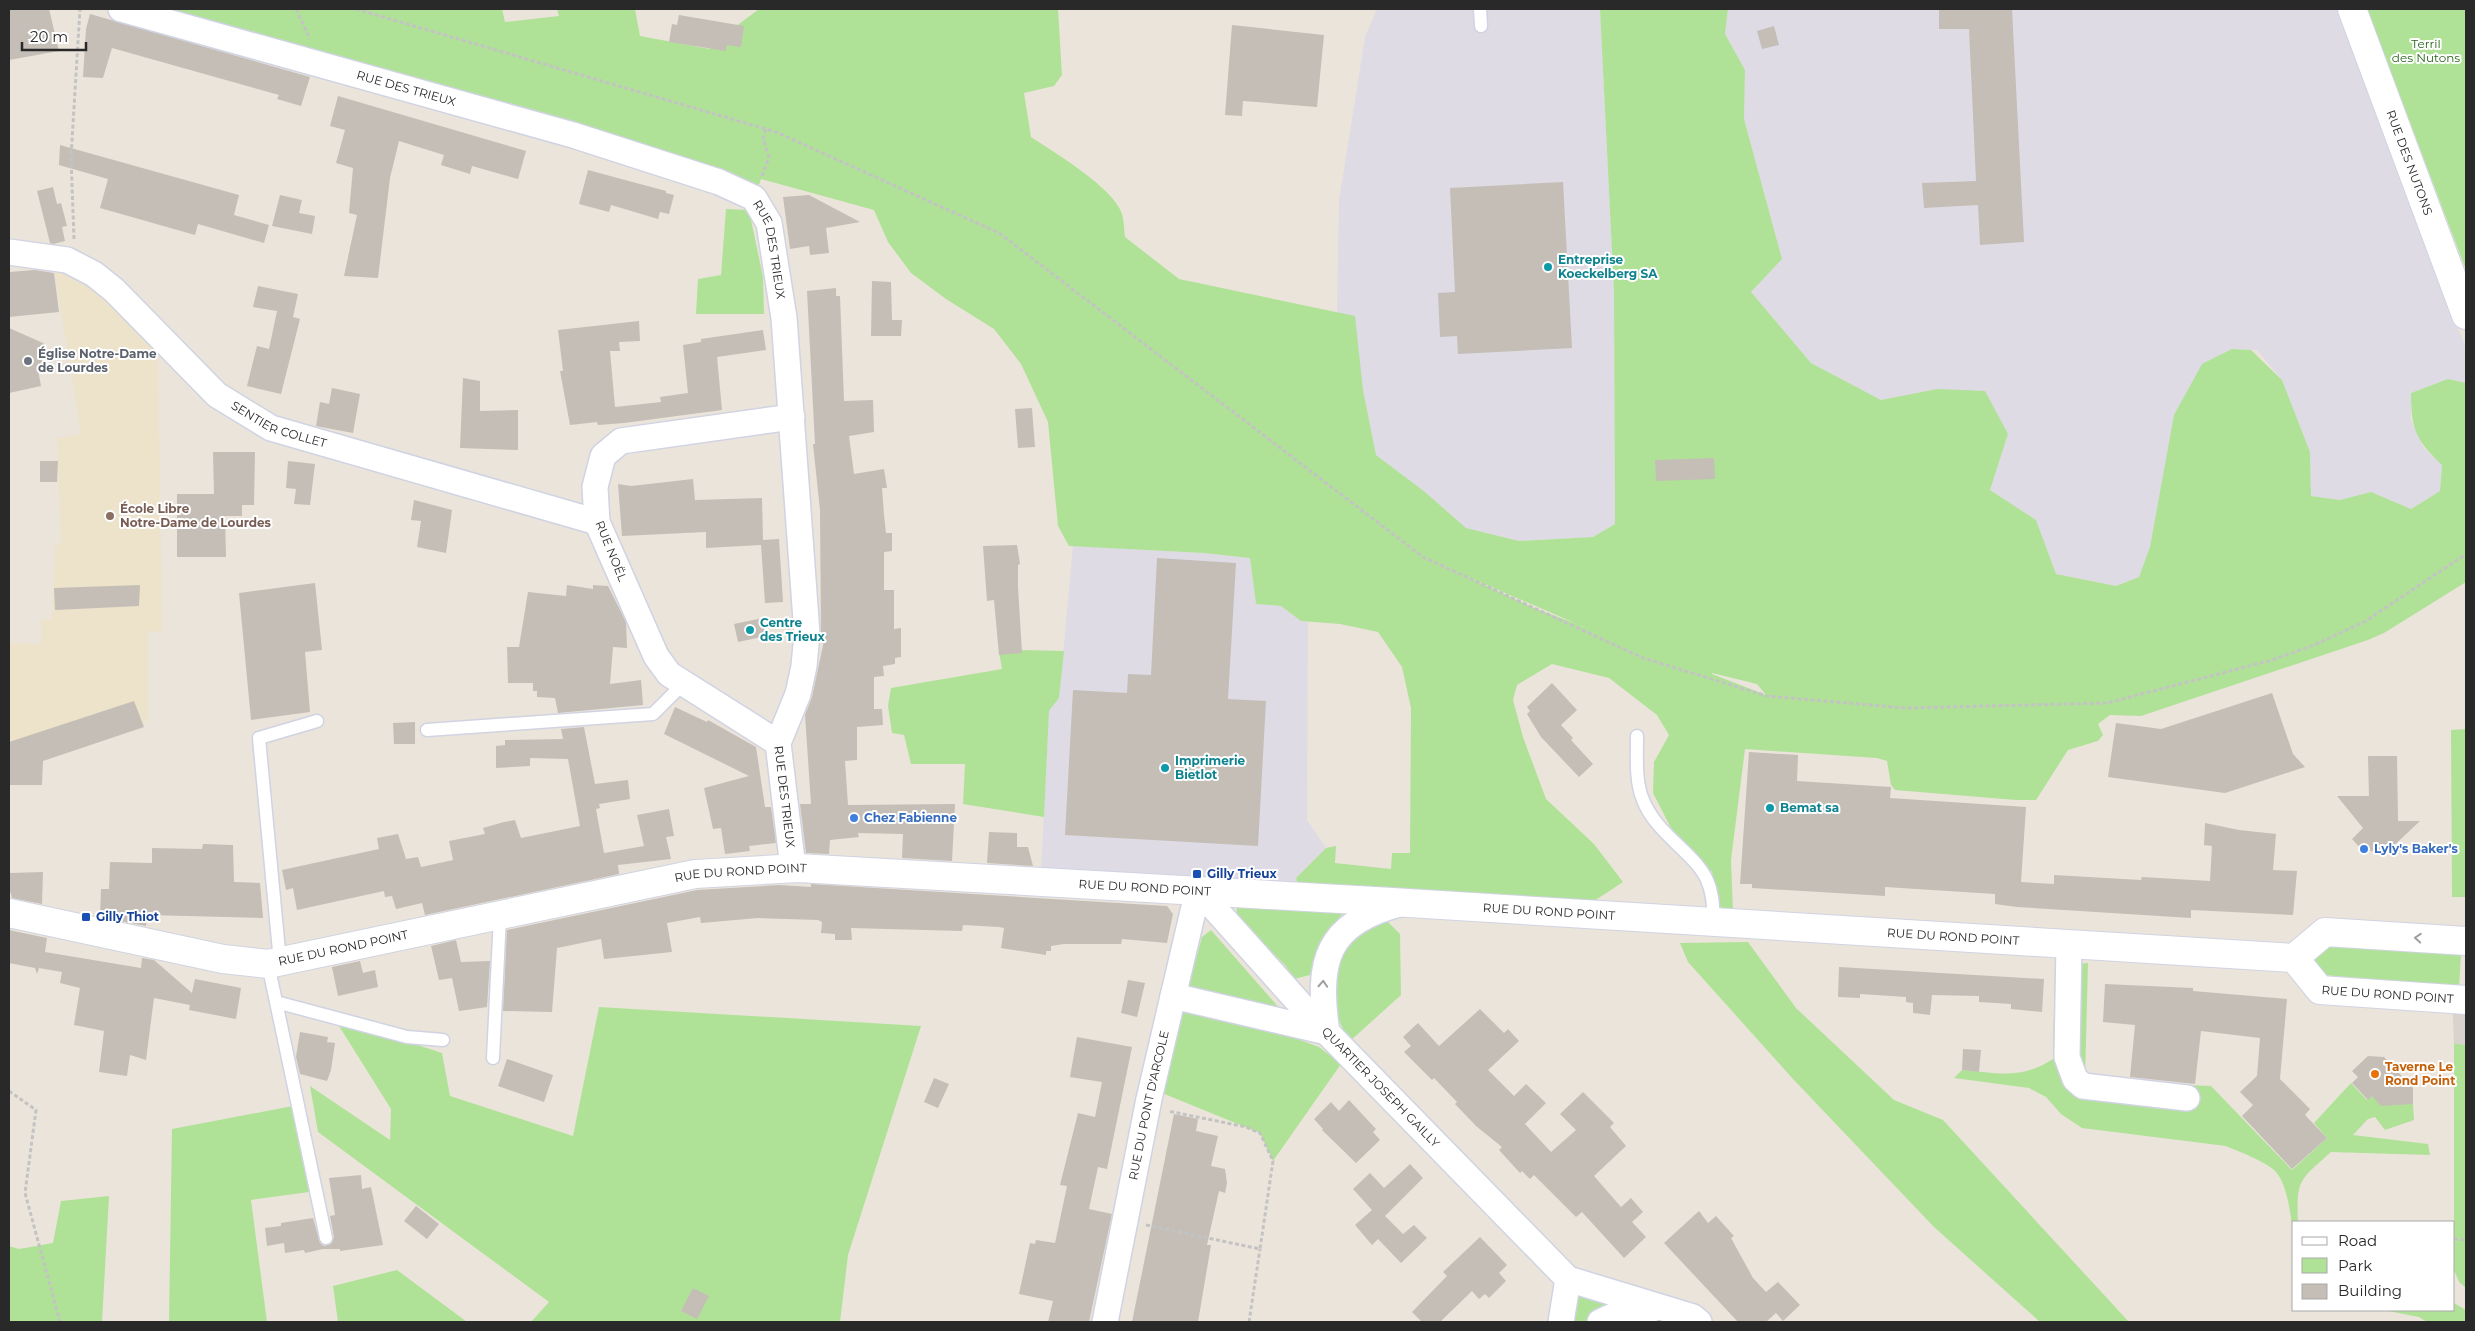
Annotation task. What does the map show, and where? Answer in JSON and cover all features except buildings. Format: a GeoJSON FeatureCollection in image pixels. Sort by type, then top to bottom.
{"type":"FeatureCollection","features":[{"type":"Feature","properties":{"kind":"street","name":"RUE DES TRIEUX"},"geometry":{"type":"LineString","coordinates":[[121,9],[573,135],[719,182],[754,198],[769,223],[784,318],[807,634],[798,694],[778,742],[793,868]]}},
{"type":"Feature","properties":{"kind":"street","name":"RUE DES NUTONS"},"geometry":{"type":"LineString","coordinates":[[2352,9],[2466,315]]}},
{"type":"Feature","properties":{"kind":"street","name":"SENTIER COLLET"},"geometry":{"type":"LineString","coordinates":[[9,252],[49,256],[77,264],[114,290],[217,395],[271,428],[596,522]]}},
{"type":"Feature","properties":{"kind":"street","name":"RUE NOËL"},"geometry":{"type":"LineString","coordinates":[[778,742],[683,684],[669,674],[656,656],[596,522],[595,486],[603,456],[621,441],[792,417]]}},
{"type":"Feature","properties":{"kind":"street","name":"RUE DU ROND POINT"},"geometry":{"type":"LineString","coordinates":[[9,912],[223,959],[274,963],[699,873],[793,868],[1406,902],[2294,958],[2320,990],[2466,1000]]}},
{"type":"Feature","properties":{"kind":"street","name":"RUE DU PONT D'ARCOLE"},"geometry":{"type":"LineString","coordinates":[[1105,1322],[1148,1106],[1198,890]]}},
{"type":"Feature","properties":{"kind":"street","name":"QUARTIER JOSEPH GAILLY"},"geometry":{"type":"LineString","coordinates":[[1198,890],[1327,1032],[1568,1279],[1672,1310],[1693,1317],[1699,1322]]}},
{"type":"Feature","properties":{"kind":"street"},"geometry":{"type":"LineString","coordinates":[[1173,996],[1327,1032],[1322,982],[1326,961],[1336,940],[1354,922],[1376,910],[1406,902]]}},
{"type":"Feature","properties":{"kind":"street"},"geometry":{"type":"LineString","coordinates":[[2294,958],[2325,932],[2466,941]]}},
{"type":"Feature","properties":{"kind":"street"},"geometry":{"type":"LineString","coordinates":[[2069,944],[2066,1057],[2076,1079],[2083,1086],[2187,1098]]}},
{"type":"Feature","properties":{"kind":"street"},"geometry":{"type":"LineString","coordinates":[[1562,1322],[1568,1279]]}},
{"type":"Feature","properties":{"kind":"street","name":"QUARTIER JOSEPH GAILLY"},"geometry":{"type":"LineString","coordinates":[[1600,1322],[1616,1314],[1637,1308],[1672,1310]]}},
{"type":"Feature","properties":{"kind":"lane"},"geometry":{"type":"LineString","coordinates":[[1480,9],[1481,26]]}},
{"type":"Feature","properties":{"kind":"lane"},"geometry":{"type":"LineString","coordinates":[[427,730],[653,714],[683,684]]}},
{"type":"Feature","properties":{"kind":"lane"},"geometry":{"type":"LineString","coordinates":[[317,721],[259,738],[276,1002],[326,1238]]}},
{"type":"Feature","properties":{"kind":"lane"},"geometry":{"type":"LineString","coordinates":[[1637,736],[1637,770],[1643,801],[1662,831],[1695,863],[1706,878],[1712,892],[1714,921]]}},
{"type":"Feature","properties":{"kind":"lane"},"geometry":{"type":"LineString","coordinates":[[493,1058],[500,916]]}},
{"type":"Feature","properties":{"kind":"lane"},"geometry":{"type":"LineString","coordinates":[[276,1002],[407,1037],[443,1040]]}},
{"type":"Feature","properties":{"kind":"path"},"geometry":{"type":"LineString","coordinates":[[77,264],[72,228],[71,157],[80,9]]}},
{"type":"Feature","properties":{"kind":"path"},"geometry":{"type":"LineString","coordinates":[[296,9],[312,41]]}},
{"type":"Feature","properties":{"kind":"path"},"geometry":{"type":"LineString","coordinates":[[356,9],[766,129],[999,233],[1422,557],[1642,658],[1767,696],[1904,708],[2107,703],[2272,660],[2314,645],[2364,622],[2466,554]]}},
{"type":"Feature","properties":{"kind":"path"},"geometry":{"type":"LineString","coordinates":[[754,198],[769,157],[763,139],[766,129]]}},
{"type":"Feature","properties":{"kind":"path"},"geometry":{"type":"LineString","coordinates":[[9,1091],[36,1110],[25,1193],[60,1322]]}},
{"type":"Feature","properties":{"kind":"path"},"geometry":{"type":"LineString","coordinates":[[1148,1106],[1246,1127],[1260,1133],[1273,1161],[1249,1322]]}},
{"type":"Feature","properties":{"kind":"path"},"geometry":{"type":"LineString","coordinates":[[1126,1221],[1260,1249]]}},
{"type":"Feature","properties":{"kind":"shaded area"},"geometry":{"type":"Polygon","coordinates":[[[1377,9],[1600,9],[1614,292],[1615,524],[1593,537],[1519,541],[1466,528],[1425,492],[1376,455],[1363,390],[1337,312],[1339,201],[1365,37],[1377,9]]]}},
{"type":"Feature","properties":{"kind":"shaded area"},"geometry":{"type":"Polygon","coordinates":[[[1728,9],[2341,9],[2466,349],[2466,383],[2448,379],[2411,393],[2411,420],[2424,448],[2442,465],[2440,491],[2411,509],[2371,492],[2340,500],[2311,496],[2310,452],[2282,380],[2257,350],[2232,349],[2139,577],[2116,586],[2056,574],[2036,520],[1990,490],[2008,434],[1937,389],[1881,400],[1811,363],[1751,292],[1782,259],[1744,119],[1745,70],[1725,34],[1728,9]]]}},
{"type":"Feature","properties":{"kind":"shaded area","name":"École Libre Notre-Dame de Lourdes"},"geometry":{"type":"Polygon","coordinates":[[[54,267],[99,292],[158,351],[162,631],[148,632],[148,721],[9,766],[9,643],[41,644],[41,619],[52,619],[55,545],[61,543],[57,438],[81,434],[54,267]]]}},
{"type":"Feature","properties":{"kind":"shaded area"},"geometry":{"type":"Polygon","coordinates":[[[1073,546],[1204,553],[1250,558],[1256,604],[1281,606],[1298,619],[1308,622],[1307,820],[1326,848],[1296,878],[1299,888],[1041,874],[1049,711],[1059,698],[1073,546]]]}},
{"type":"Feature","properties":{"kind":"shaded area"},"geometry":{"type":"Polygon","coordinates":[[[2452,999],[2466,1000],[2466,1045],[2454,1043],[2452,999]]]}},
{"type":"Feature","properties":{"kind":"green space"},"geometry":{"type":"Polygon","coordinates":[[[154,9],[502,9],[505,22],[559,16],[557,9],[635,9],[640,36],[710,49],[711,46],[726,49],[731,30],[759,9],[1058,9],[1062,75],[1054,86],[1024,93],[1031,137],[1096,182],[1116,204],[1122,214],[1125,237],[1179,279],[1355,316],[1363,390],[1376,455],[1425,492],[1466,528],[1519,541],[1593,537],[1615,524],[1614,292],[1600,9],[1728,9],[1725,34],[1745,70],[1744,119],[1782,259],[1751,292],[1811,363],[1881,400],[1937,389],[1985,391],[2008,434],[1990,490],[2036,520],[2056,574],[2116,586],[2139,577],[2150,547],[2174,415],[2202,364],[2232,349],[2251,350],[2282,380],[2310,452],[2311,496],[2340,500],[2371,492],[2411,509],[2440,491],[2442,465],[2426,448],[2417,434],[2412,416],[2411,393],[2448,379],[2466,383],[2466,582],[2384,633],[2368,640],[2141,716],[2110,715],[2098,724],[2103,735],[2098,741],[2068,750],[2036,800],[1895,790],[1891,785],[1887,761],[1877,758],[1745,749],[1731,860],[1733,912],[1719,909],[1712,872],[1671,828],[1653,793],[1654,762],[1669,735],[1657,715],[1609,678],[1552,664],[1517,685],[1513,700],[1523,737],[1546,799],[1594,844],[1623,882],[1588,905],[1299,888],[1296,878],[1326,848],[1336,846],[1335,863],[1391,869],[1392,853],[1410,853],[1411,708],[1402,667],[1378,632],[1340,624],[1301,621],[1281,606],[1256,604],[1250,558],[1204,553],[1069,546],[1058,526],[1048,422],[1021,364],[994,329],[946,299],[911,273],[888,242],[874,210],[761,179],[758,188],[656,148],[370,78],[154,9]],[[1466,576],[1534,608],[1578,624],[1466,576]],[[1712,674],[1766,695],[1757,684],[1712,674]]]}},
{"type":"Feature","properties":{"kind":"green space","name":"Terril des Nutons"},"geometry":{"type":"Polygon","coordinates":[[[2367,9],[2466,9],[2466,270],[2367,9]]]}},
{"type":"Feature","properties":{"kind":"green space"},"geometry":{"type":"Polygon","coordinates":[[[726,209],[749,210],[763,277],[764,314],[696,314],[698,279],[721,275],[726,209]]]}},
{"type":"Feature","properties":{"kind":"green space"},"geometry":{"type":"Polygon","coordinates":[[[1020,650],[1064,651],[1059,698],[1049,711],[1044,817],[963,804],[965,764],[911,764],[904,735],[892,733],[888,706],[891,688],[1002,669],[999,652],[1020,650]]]}},
{"type":"Feature","properties":{"kind":"green space"},"geometry":{"type":"Polygon","coordinates":[[[2466,729],[2466,897],[2452,897],[2451,730],[2466,729]]]}},
{"type":"Feature","properties":{"kind":"green space"},"geometry":{"type":"Polygon","coordinates":[[[1236,905],[1347,908],[1325,939],[1316,956],[1310,975],[1294,979],[1285,965],[1238,919],[1236,905]]]}},
{"type":"Feature","properties":{"kind":"green space"},"geometry":{"type":"Polygon","coordinates":[[[1376,910],[1400,934],[1401,995],[1349,1042],[1332,1005],[1330,980],[1342,950],[1373,925],[1376,910]]]}},
{"type":"Feature","properties":{"kind":"green space"},"geometry":{"type":"Polygon","coordinates":[[[1211,930],[1281,1010],[1258,1010],[1222,995],[1187,992],[1202,937],[1211,930]]]}},
{"type":"Feature","properties":{"kind":"green space"},"geometry":{"type":"Polygon","coordinates":[[[1748,942],[1796,1008],[1894,1100],[1943,1120],[2129,1322],[2040,1322],[1934,1227],[1793,1079],[1688,962],[1680,943],[1748,942]]]}},
{"type":"Feature","properties":{"kind":"green space"},"geometry":{"type":"Polygon","coordinates":[[[2340,946],[2461,955],[2459,988],[2325,975],[2312,966],[2313,958],[2323,948],[2340,946]]]}},
{"type":"Feature","properties":{"kind":"green space"},"geometry":{"type":"Polygon","coordinates":[[[2088,963],[2085,1081],[2211,1086],[2292,1170],[2327,1138],[2314,1123],[2351,1083],[2367,1100],[2372,1096],[2413,1104],[2414,1120],[2385,1130],[2375,1117],[2368,1119],[2353,1135],[2428,1144],[2430,1155],[2331,1152],[2302,1181],[2298,1197],[2298,1221],[2292,1221],[2292,1228],[2286,1193],[2279,1176],[2270,1167],[2252,1157],[2226,1146],[2082,1128],[2061,1114],[2046,1097],[2029,1088],[1954,1078],[1962,1070],[2009,1074],[2020,1072],[2041,1066],[2053,1059],[2055,966],[2088,963]]]}},
{"type":"Feature","properties":{"kind":"green space"},"geometry":{"type":"Polygon","coordinates":[[[599,1007],[921,1026],[848,1255],[840,1322],[531,1322],[549,1302],[318,1132],[310,1086],[390,1140],[391,1109],[334,1018],[442,1053],[450,1096],[573,1136],[599,1007]]]}},
{"type":"Feature","properties":{"kind":"green space"},"geometry":{"type":"Polygon","coordinates":[[[1178,1012],[1262,1026],[1319,1047],[1341,1064],[1273,1161],[1260,1133],[1162,1093],[1178,1012]]]}},
{"type":"Feature","properties":{"kind":"green space"},"geometry":{"type":"Polygon","coordinates":[[[2454,1043],[2466,1045],[2466,1288],[2459,1282],[2455,1272],[2454,1043]]]}},
{"type":"Feature","properties":{"kind":"green space"},"geometry":{"type":"Polygon","coordinates":[[[298,1105],[316,1191],[251,1200],[267,1322],[169,1322],[172,1129],[298,1105]]]}},
{"type":"Feature","properties":{"kind":"green space"},"geometry":{"type":"Polygon","coordinates":[[[109,1196],[102,1322],[9,1322],[9,1246],[19,1249],[53,1243],[61,1201],[109,1196]]]}},
{"type":"Feature","properties":{"kind":"green space"},"geometry":{"type":"Polygon","coordinates":[[[397,1270],[467,1322],[338,1322],[333,1286],[397,1270]]]}},
{"type":"Feature","properties":{"kind":"green space"},"geometry":{"type":"Polygon","coordinates":[[[1577,1295],[1629,1303],[1585,1322],[1573,1322],[1577,1295]]]}},
{"type":"Feature","properties":{"kind":"green space"},"geometry":{"type":"Polygon","coordinates":[[[2455,1304],[2466,1310],[2466,1322],[2427,1322],[2419,1317],[2388,1311],[2455,1311],[2455,1304]]]}},
{"type":"Feature","properties":{"kind":"place","name":"Entreprise Koeckelberg SA"},"geometry":{"type":"Point","coordinates":[1548,267]}},
{"type":"Feature","properties":{"kind":"place","name":"Église Notre-Dame de Lourdes"},"geometry":{"type":"Point","coordinates":[28,361]}},
{"type":"Feature","properties":{"kind":"place","name":"École Libre Notre-Dame de Lourdes"},"geometry":{"type":"Point","coordinates":[110,516]}},
{"type":"Feature","properties":{"kind":"place","name":"Centre des Trieux"},"geometry":{"type":"Point","coordinates":[750,630]}},
{"type":"Feature","properties":{"kind":"place","name":"Imprimerie Bietlot"},"geometry":{"type":"Point","coordinates":[1165,768]}},
{"type":"Feature","properties":{"kind":"place","name":"Bemat sa"},"geometry":{"type":"Point","coordinates":[1770,808]}},
{"type":"Feature","properties":{"kind":"place","name":"Chez Fabienne"},"geometry":{"type":"Point","coordinates":[854,818]}},
{"type":"Feature","properties":{"kind":"place","name":"Lyly's Baker's"},"geometry":{"type":"Point","coordinates":[2364,849]}},
{"type":"Feature","properties":{"kind":"place","name":"Gilly Trieux"},"geometry":{"type":"Point","coordinates":[1197,874]}},
{"type":"Feature","properties":{"kind":"place","name":"Gilly Thiot"},"geometry":{"type":"Point","coordinates":[86,917]}},
{"type":"Feature","properties":{"kind":"place","name":"Taverne Le Rond Point"},"geometry":{"type":"Point","coordinates":[2375,1074]}}]}
